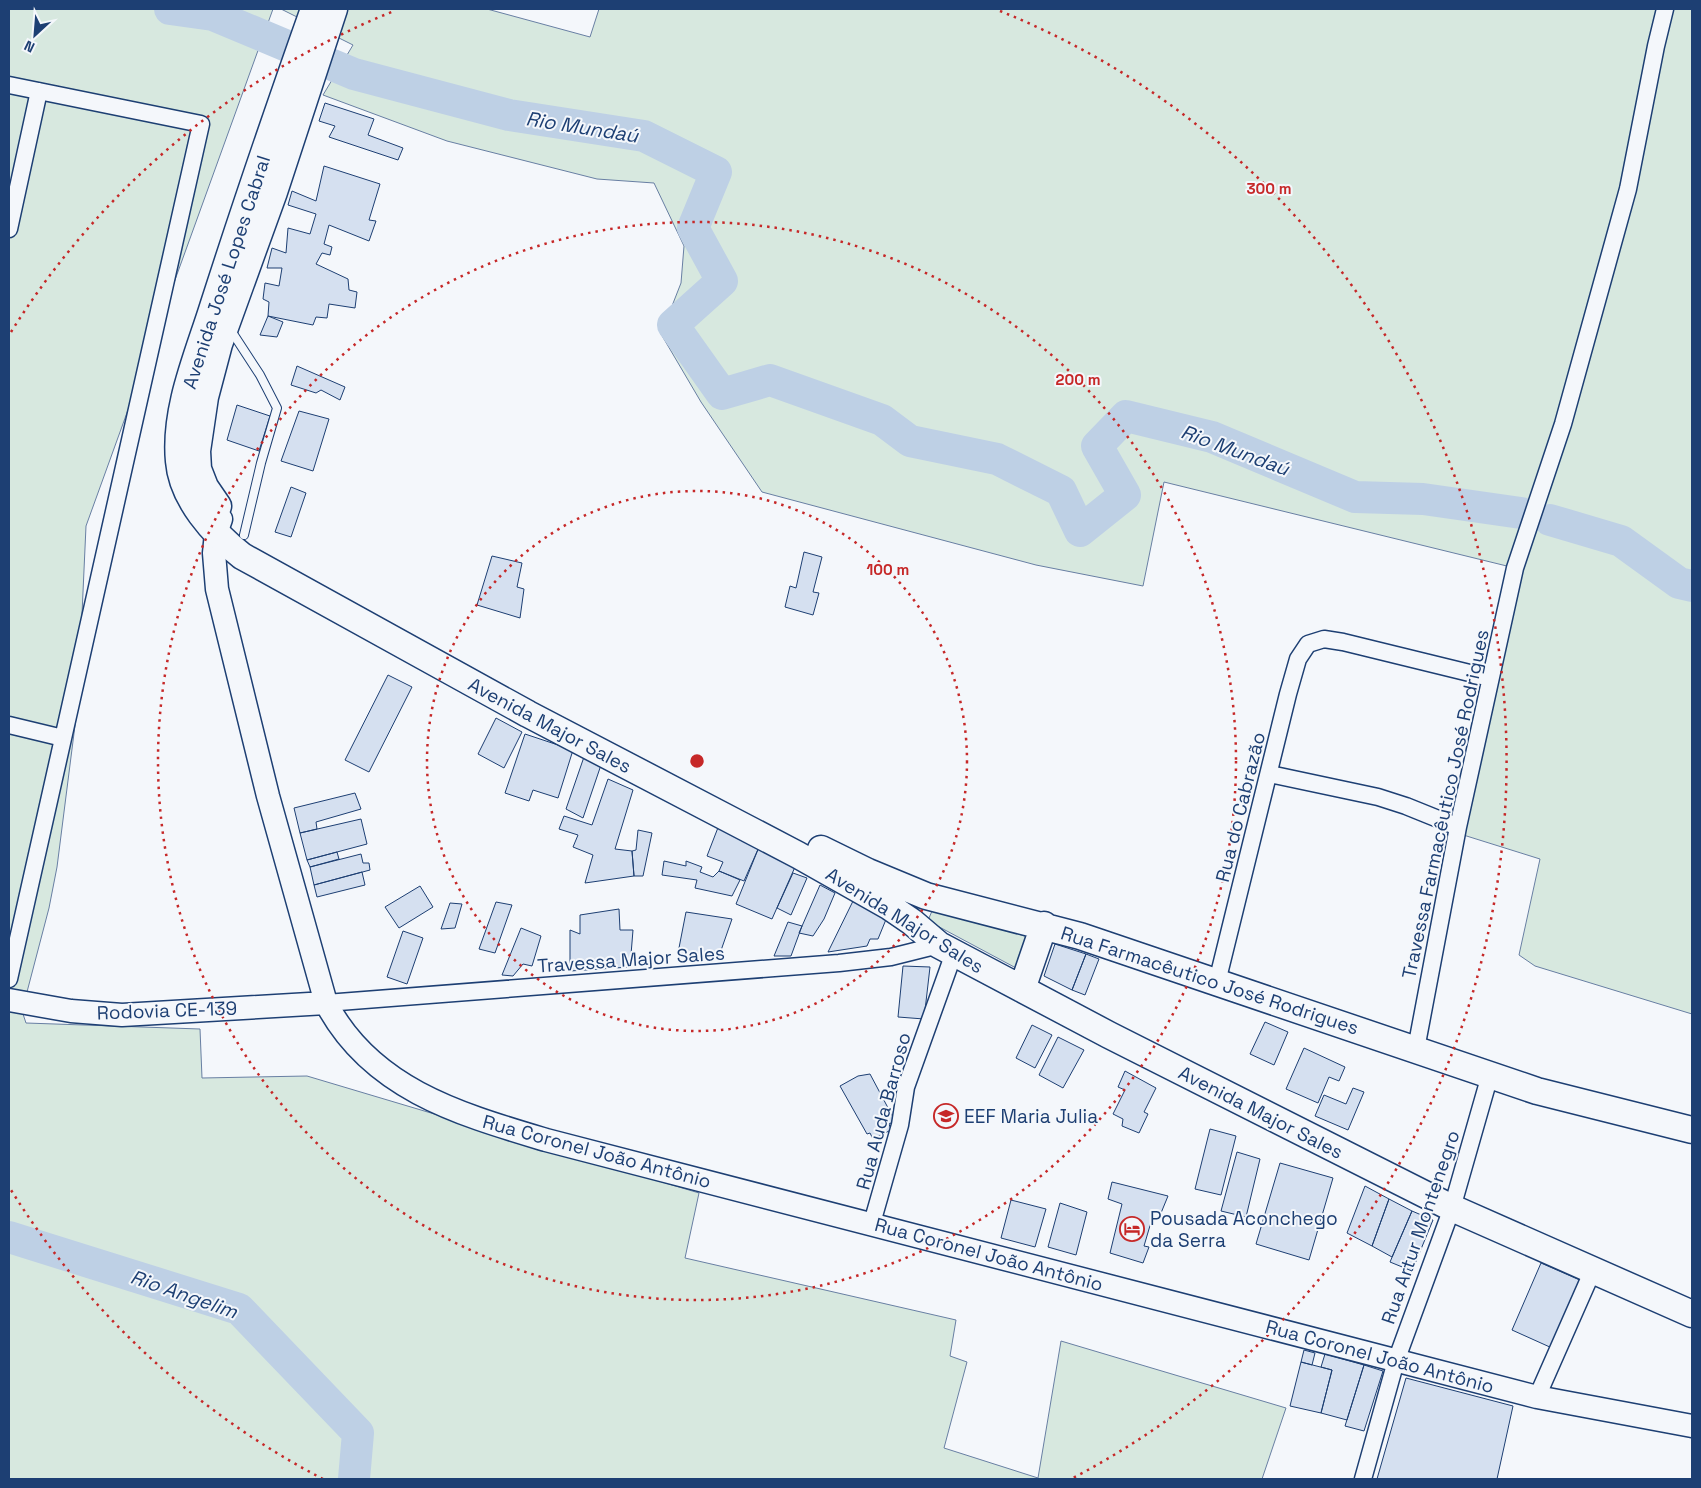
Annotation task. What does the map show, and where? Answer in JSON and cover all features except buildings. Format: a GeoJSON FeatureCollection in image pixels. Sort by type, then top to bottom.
{"type":"FeatureCollection","features":[{"type":"Feature","properties":{"kind":"main road","name":"Avenida José Lopes Cabral"},"geometry":{"type":"LineString","coordinates":[[219,523],[198,469],[197,451],[218,322],[274,192],[297,86],[315,24],[334,9]]}},
{"type":"Feature","properties":{"kind":"main road","name":"Avenida Major Sales"},"geometry":{"type":"LineString","coordinates":[[219,523],[244,535],[289,565],[710,800],[798,855],[912,922],[946,949],[1452,1208],[1692,1314]]}},
{"type":"Feature","properties":{"kind":"main road","name":"Avenida Major Sales"},"geometry":{"type":"LineString","coordinates":[[219,523],[242,556],[502,700],[710,800],[926,896]]}},
{"type":"Feature","properties":{"kind":"main road","name":"Rua Farmacêutico José Rodrigues"},"geometry":{"type":"LineString","coordinates":[[926,896],[1044,926],[1217,982],[1516,1084],[1692,1130]]}},
{"type":"Feature","properties":{"kind":"main road"},"geometry":{"type":"LineString","coordinates":[[912,922],[926,896]]}},
{"type":"Feature","properties":{"kind":"main road"},"geometry":{"type":"LineString","coordinates":[[1022,989],[1044,926]]}},
{"type":"Feature","properties":{"kind":"main road","name":"Rua Farmacêutico José Rodrigues"},"geometry":{"type":"LineString","coordinates":[[1490,1075],[1520,1074],[1692,1120]]}},
{"type":"Feature","properties":{"kind":"street","name":"Travessa Farmacêutico José Rodrigues"},"geometry":{"type":"LineString","coordinates":[[1416,1049],[1458,828],[1516,568],[1563,424],[1628,190],[1656,46],[1666,9]]}},
{"type":"Feature","properties":{"kind":"street"},"geometry":{"type":"LineString","coordinates":[[9,85],[201,124],[9,979]]}},
{"type":"Feature","properties":{"kind":"street"},"geometry":{"type":"LineString","coordinates":[[9,229],[39,91]]}},
{"type":"Feature","properties":{"kind":"street","name":"Rua Coronel João Antônio"},"geometry":{"type":"LineString","coordinates":[[219,523],[214,553],[217,589],[223,616],[268,796],[326,1003],[343,1032],[372,1063],[393,1079],[423,1096],[460,1113],[546,1140],[1537,1397],[1692,1426]]}},
{"type":"Feature","properties":{"kind":"street","name":"Rua do Cabrazão"},"geometry":{"type":"LineString","coordinates":[[1217,982],[1293,676],[1298,659],[1308,644],[1324,639],[1344,642],[1490,678]]}},
{"type":"Feature","properties":{"kind":"street"},"geometry":{"type":"LineString","coordinates":[[9,725],[63,738]]}},
{"type":"Feature","properties":{"kind":"street"},"geometry":{"type":"LineString","coordinates":[[1270,774],[1378,797],[1406,806],[1458,828]]}},
{"type":"Feature","properties":{"kind":"street","name":"Travessa Major Sales"},"geometry":{"type":"LineString","coordinates":[[326,1003],[839,963],[946,949]]}},
{"type":"Feature","properties":{"kind":"street","name":"Rua Auda Barroso"},"geometry":{"type":"LineString","coordinates":[[872,1223],[900,1125],[906,1087],[946,949]]}},
{"type":"Feature","properties":{"kind":"street","name":"Rodovia CE-139"},"geometry":{"type":"LineString","coordinates":[[9,1000],[71,1011],[122,1015],[326,1003]]}},
{"type":"Feature","properties":{"kind":"street","name":"Rua Artur Montenegro"},"geometry":{"type":"LineString","coordinates":[[1363,1479],[1396,1361],[1452,1208],[1490,1075]]}},
{"type":"Feature","properties":{"kind":"street"},"geometry":{"type":"LineString","coordinates":[[1537,1397],[1592,1270]]}},
{"type":"Feature","properties":{"kind":"lane"},"geometry":{"type":"LineString","coordinates":[[218,322],[260,375],[277,408],[261,463],[244,535]]}},
{"type":"Feature","properties":{"kind":"shaded area"},"geometry":{"type":"Polygon","coordinates":[[[9,9],[273,9],[86,526],[78,702],[57,867],[49,908],[22,1011],[26,1023],[200,1029],[202,1078],[307,1076],[699,1193],[685,1258],[956,1320],[950,1356],[967,1362],[944,1448],[1038,1478],[1061,1341],[1286,1408],[1262,1479],[9,1479],[9,9]]]}},
{"type":"Feature","properties":{"kind":"shaded area"},"geometry":{"type":"Polygon","coordinates":[[[281,9],[487,9],[590,37],[599,9],[1692,9],[1692,1014],[1535,966],[1519,955],[1540,859],[1457,833],[1515,568],[1164,482],[1143,586],[1036,565],[762,492],[701,402],[661,334],[681,283],[684,246],[654,183],[597,179],[447,141],[323,95],[353,45],[281,9]]]}},
{"type":"Feature","properties":{"kind":"shaded area"},"geometry":{"type":"Polygon","coordinates":[[[939,910],[1028,937],[1016,968],[930,922],[929,918],[932,911],[939,910]]]}},
{"type":"Feature","properties":{"kind":"waterway","name":"Rio Mundaú"},"geometry":{"type":"LineString","coordinates":[[170,9],[213,15],[354,74],[509,115],[644,136],[716,172],[693,228],[722,281],[673,325],[722,394],[770,380],[882,420],[910,441],[997,459],[1061,491],[1080,531],[1125,495],[1097,446],[1126,416],[1212,437],[1355,497],[1423,499],[1521,513]]}},
{"type":"Feature","properties":{"kind":"waterway","name":"Rio Mundaú"},"geometry":{"type":"LineString","coordinates":[[1550,520],[1621,541],[1679,583],[1692,586]]}},
{"type":"Feature","properties":{"kind":"waterway","name":"Rio Angelim"},"geometry":{"type":"LineString","coordinates":[[9,1237],[239,1309],[358,1433],[354,1479]]}},
{"type":"Feature","properties":{"kind":"place","name":"EEF Maria Julia"},"geometry":{"type":"Point","coordinates":[946,1116]}},
{"type":"Feature","properties":{"kind":"place","name":"Pousada Aconchego da Serra"},"geometry":{"type":"Point","coordinates":[1132,1229]}}]}
